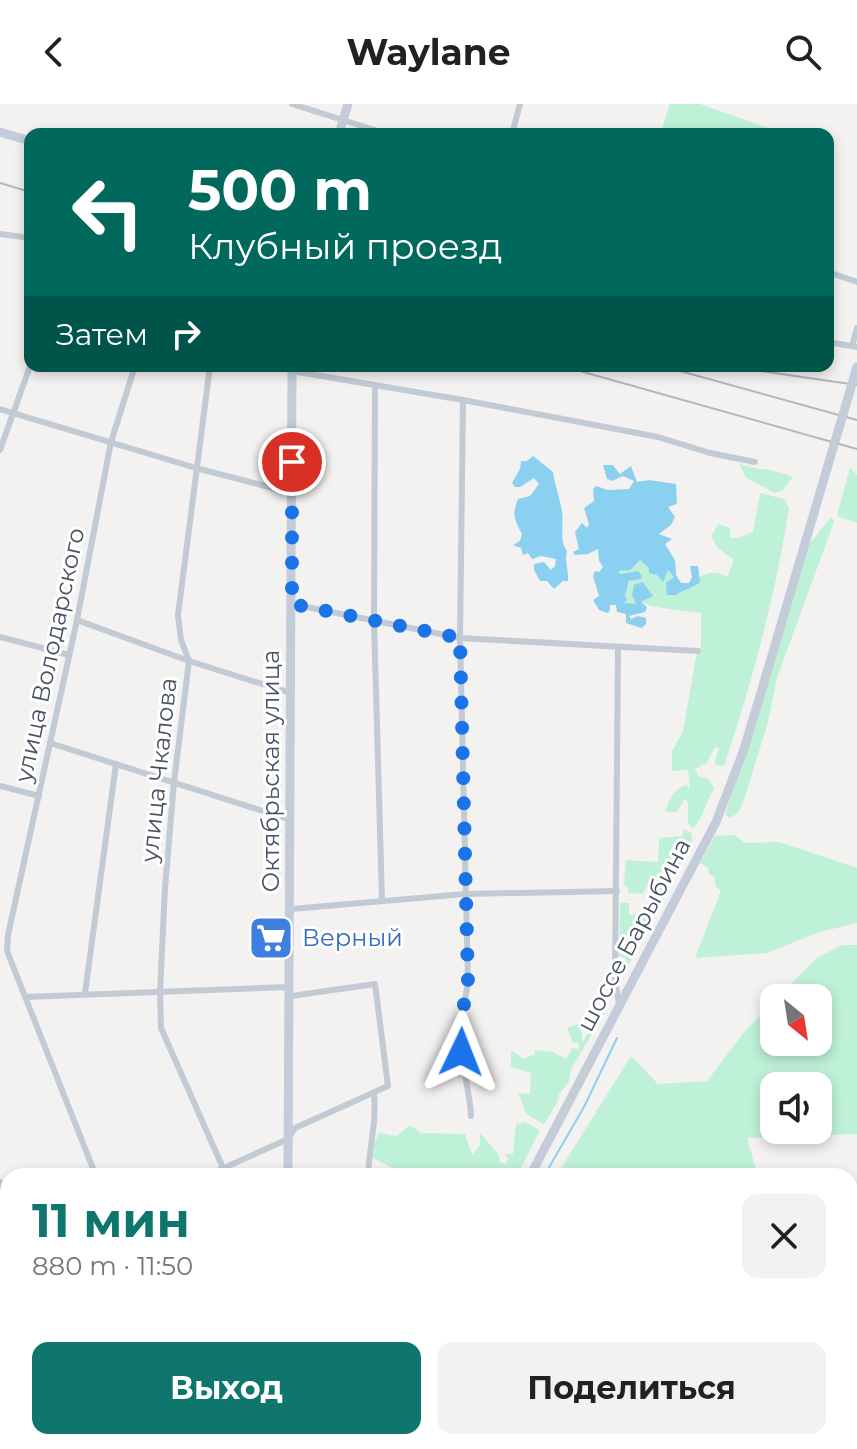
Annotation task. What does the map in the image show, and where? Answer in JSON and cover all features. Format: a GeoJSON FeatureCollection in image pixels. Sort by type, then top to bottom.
{"type":"FeatureCollection","features":[{"type":"Feature","properties":{"kind":"main road"},"geometry":{"type":"LineString","coordinates":[[341,128],[348,104]]}},
{"type":"Feature","properties":{"kind":"main road"},"geometry":{"type":"LineString","coordinates":[[0,132],[24,139]]}},
{"type":"Feature","properties":{"kind":"main road","name":"шоссе Барыбина"},"geometry":{"type":"LineString","coordinates":[[534,1168],[716,822],[743,752],[857,367]]}},
{"type":"Feature","properties":{"kind":"main road","name":"Октябрьская улица"},"geometry":{"type":"LineString","coordinates":[[288,1168],[292,372]]}},
{"type":"Feature","properties":{"kind":"street"},"geometry":{"type":"LineString","coordinates":[[292,104],[369,128]]}},
{"type":"Feature","properties":{"kind":"street"},"geometry":{"type":"LineString","coordinates":[[514,128],[520,104]]}},
{"type":"Feature","properties":{"kind":"street"},"geometry":{"type":"LineString","coordinates":[[0,234],[24,237]]}},
{"type":"Feature","properties":{"kind":"street"},"geometry":{"type":"LineString","coordinates":[[834,274],[857,282]]}},
{"type":"Feature","properties":{"kind":"street"},"geometry":{"type":"LineString","coordinates":[[834,343],[854,346],[857,328]]}},
{"type":"Feature","properties":{"kind":"street"},"geometry":{"type":"LineString","coordinates":[[0,450],[28,372]]}},
{"type":"Feature","properties":{"kind":"street","name":"улица Володарского"},"geometry":{"type":"LineString","coordinates":[[93,1168],[7,951],[4,934],[39,796],[111,442],[133,372]]}},
{"type":"Feature","properties":{"kind":"street","name":"улица Чкалова"},"geometry":{"type":"LineString","coordinates":[[209,372],[178,615],[181,640],[189,661],[174,782],[160,992],[161,1028],[223,1168]]}},
{"type":"Feature","properties":{"kind":"street"},"geometry":{"type":"LineString","coordinates":[[307,372],[658,437],[710,453],[755,462]]}},
{"type":"Feature","properties":{"kind":"street"},"geometry":{"type":"LineString","coordinates":[[375,386],[374,621],[382,901]]}},
{"type":"Feature","properties":{"kind":"street"},"geometry":{"type":"LineString","coordinates":[[463,400],[460,638],[468,983],[462,1015],[461,1052],[470,1092],[471,1116]]}},
{"type":"Feature","properties":{"kind":"street"},"geometry":{"type":"LineString","coordinates":[[0,409],[196,468],[292,493]]}},
{"type":"Feature","properties":{"kind":"street"},"geometry":{"type":"LineString","coordinates":[[292,604],[460,638],[698,651]]}},
{"type":"Feature","properties":{"kind":"street"},"geometry":{"type":"LineString","coordinates":[[77,620],[189,661],[291,693]]}},
{"type":"Feature","properties":{"kind":"street"},"geometry":{"type":"LineString","coordinates":[[0,637],[69,655]]}},
{"type":"Feature","properties":{"kind":"street"},"geometry":{"type":"LineString","coordinates":[[618,649],[615,981],[619,1004]]}},
{"type":"Feature","properties":{"kind":"street"},"geometry":{"type":"LineString","coordinates":[[50,743],[291,820]]}},
{"type":"Feature","properties":{"kind":"street"},"geometry":{"type":"LineString","coordinates":[[85,993],[116,764]]}},
{"type":"Feature","properties":{"kind":"street"},"geometry":{"type":"LineString","coordinates":[[0,786],[39,796]]}},
{"type":"Feature","properties":{"kind":"street"},"geometry":{"type":"LineString","coordinates":[[291,909],[465,894],[617,891]]}},
{"type":"Feature","properties":{"kind":"street"},"geometry":{"type":"LineString","coordinates":[[25,997],[85,993],[290,992],[375,984],[388,1086],[295,1128],[288,1139],[223,1168]]}},
{"type":"Feature","properties":{"kind":"street"},"geometry":{"type":"LineString","coordinates":[[368,1168],[369,1148],[376,1120],[374,1094]]}},
{"type":"Feature","properties":{"kind":"green space"},"geometry":{"type":"Polygon","coordinates":[[[670,104],[700,104],[769,128],[662,128],[670,104]]]}},
{"type":"Feature","properties":{"kind":"green space"},"geometry":{"type":"Polygon","coordinates":[[[739,464],[793,477],[782,491],[775,493],[746,478],[739,464]]]}},
{"type":"Feature","properties":{"kind":"green space"},"geometry":{"type":"Polygon","coordinates":[[[850,467],[857,476],[857,523],[837,516],[850,467]]]}},
{"type":"Feature","properties":{"kind":"green space"},"geometry":{"type":"Polygon","coordinates":[[[760,493],[784,499],[789,508],[777,574],[754,670],[724,766],[714,765],[719,748],[715,747],[707,763],[695,769],[698,776],[709,779],[714,789],[693,829],[688,823],[688,803],[685,799],[677,812],[665,812],[676,791],[690,786],[688,770],[672,771],[672,751],[683,731],[696,657],[701,648],[701,613],[660,608],[641,602],[653,596],[643,582],[637,605],[622,603],[630,581],[640,579],[638,571],[620,574],[619,571],[640,560],[649,568],[667,569],[674,577],[667,588],[667,595],[704,575],[719,573],[727,577],[734,560],[718,548],[711,536],[718,524],[730,528],[730,538],[753,532],[760,493]]]}},
{"type":"Feature","properties":{"kind":"green space"},"geometry":{"type":"Polygon","coordinates":[[[831,517],[834,522],[777,678],[768,722],[743,803],[737,814],[729,818],[725,814],[741,772],[809,544],[831,517]]]}},
{"type":"Feature","properties":{"kind":"green space"},"geometry":{"type":"Polygon","coordinates":[[[684,829],[692,834],[692,842],[627,967],[625,958],[619,956],[620,903],[629,903],[629,915],[647,913],[657,895],[646,887],[643,894],[628,893],[624,885],[626,860],[658,862],[659,838],[682,836],[684,829]]]}},
{"type":"Feature","properties":{"kind":"green space"},"geometry":{"type":"Polygon","coordinates":[[[735,835],[745,843],[779,842],[857,868],[857,923],[820,932],[767,953],[695,958],[721,891],[715,886],[715,877],[700,863],[715,836],[735,835]]]}},
{"type":"Feature","properties":{"kind":"green space"},"geometry":{"type":"Polygon","coordinates":[[[842,945],[857,945],[857,1134],[832,1135],[832,1072],[760,1072],[760,1138],[747,1138],[756,1168],[561,1168],[631,1056],[658,1084],[707,1081],[760,1015],[760,1056],[832,1056],[832,984],[791,984],[817,958],[842,945]]]}},
{"type":"Feature","properties":{"kind":"green space"},"geometry":{"type":"Polygon","coordinates":[[[601,1011],[606,1011],[571,1069],[569,1082],[559,1094],[544,1124],[531,1117],[518,1093],[530,1094],[531,1073],[511,1067],[511,1050],[524,1059],[535,1054],[535,1050],[553,1052],[566,1059],[572,1048],[579,1049],[579,1043],[573,1043],[567,1028],[580,1023],[583,1042],[601,1011]]]}},
{"type":"Feature","properties":{"kind":"green space"},"geometry":{"type":"Polygon","coordinates":[[[524,1122],[540,1130],[521,1168],[392,1168],[373,1158],[379,1133],[397,1136],[410,1125],[421,1133],[465,1134],[472,1155],[480,1145],[480,1133],[499,1155],[500,1162],[506,1164],[508,1159],[505,1154],[513,1154],[516,1124],[524,1122]]]}},
{"type":"Feature","properties":{"kind":"water"},"geometry":{"type":"Polygon","coordinates":[[[533,456],[553,472],[562,512],[568,581],[563,581],[554,589],[547,581],[540,581],[534,564],[544,562],[551,570],[556,559],[541,556],[532,559],[528,553],[523,555],[521,548],[513,545],[520,541],[522,534],[515,517],[518,499],[530,496],[539,484],[534,478],[520,487],[512,483],[521,461],[533,456]]]}},
{"type":"Feature","properties":{"kind":"water"},"geometry":{"type":"Polygon","coordinates":[[[603,465],[613,465],[620,474],[631,466],[637,482],[649,480],[676,484],[677,504],[668,507],[675,517],[671,525],[659,534],[672,539],[665,544],[675,560],[676,575],[681,583],[689,583],[692,577],[690,566],[698,566],[700,582],[676,595],[667,595],[666,583],[674,577],[668,570],[663,582],[657,575],[649,573],[649,568],[640,560],[630,570],[619,571],[620,574],[638,571],[642,576],[641,579],[629,581],[624,603],[636,604],[632,595],[634,585],[643,582],[653,596],[641,602],[647,607],[645,612],[629,616],[631,619],[638,616],[646,618],[642,628],[626,623],[626,614],[617,612],[616,605],[610,605],[608,613],[599,610],[593,600],[599,596],[593,576],[603,567],[598,549],[588,554],[575,555],[573,552],[579,549],[575,532],[582,523],[587,528],[589,524],[584,508],[594,501],[593,489],[596,486],[608,490],[629,489],[634,481],[623,476],[612,481],[607,479],[603,465]]]}},
{"type":"Feature","properties":{"kind":"waterway"},"geometry":{"type":"LineString","coordinates":[[549,1168],[584,1107],[617,1038]]}},
{"type":"Feature","properties":{"kind":"railway"},"geometry":{"type":"LineString","coordinates":[[0,183],[24,190]]}},
{"type":"Feature","properties":{"kind":"railway"},"geometry":{"type":"LineString","coordinates":[[583,372],[857,449]]}},
{"type":"Feature","properties":{"kind":"railway"},"geometry":{"type":"LineString","coordinates":[[684,372],[857,420]]}},
{"type":"Feature","properties":{"kind":"railway"},"geometry":{"type":"LineString","coordinates":[[768,372],[857,385]]}},
{"type":"Feature","properties":{"kind":"place","name":"Верный"},"geometry":{"type":"Point","coordinates":[271,938]}},
{"type":"Feature","properties":{"kind":"route"},"geometry":{"type":"LineString","coordinates":[[292,462],[292,604],[460,638],[468,983],[462,1015],[461,1052]]}}]}
